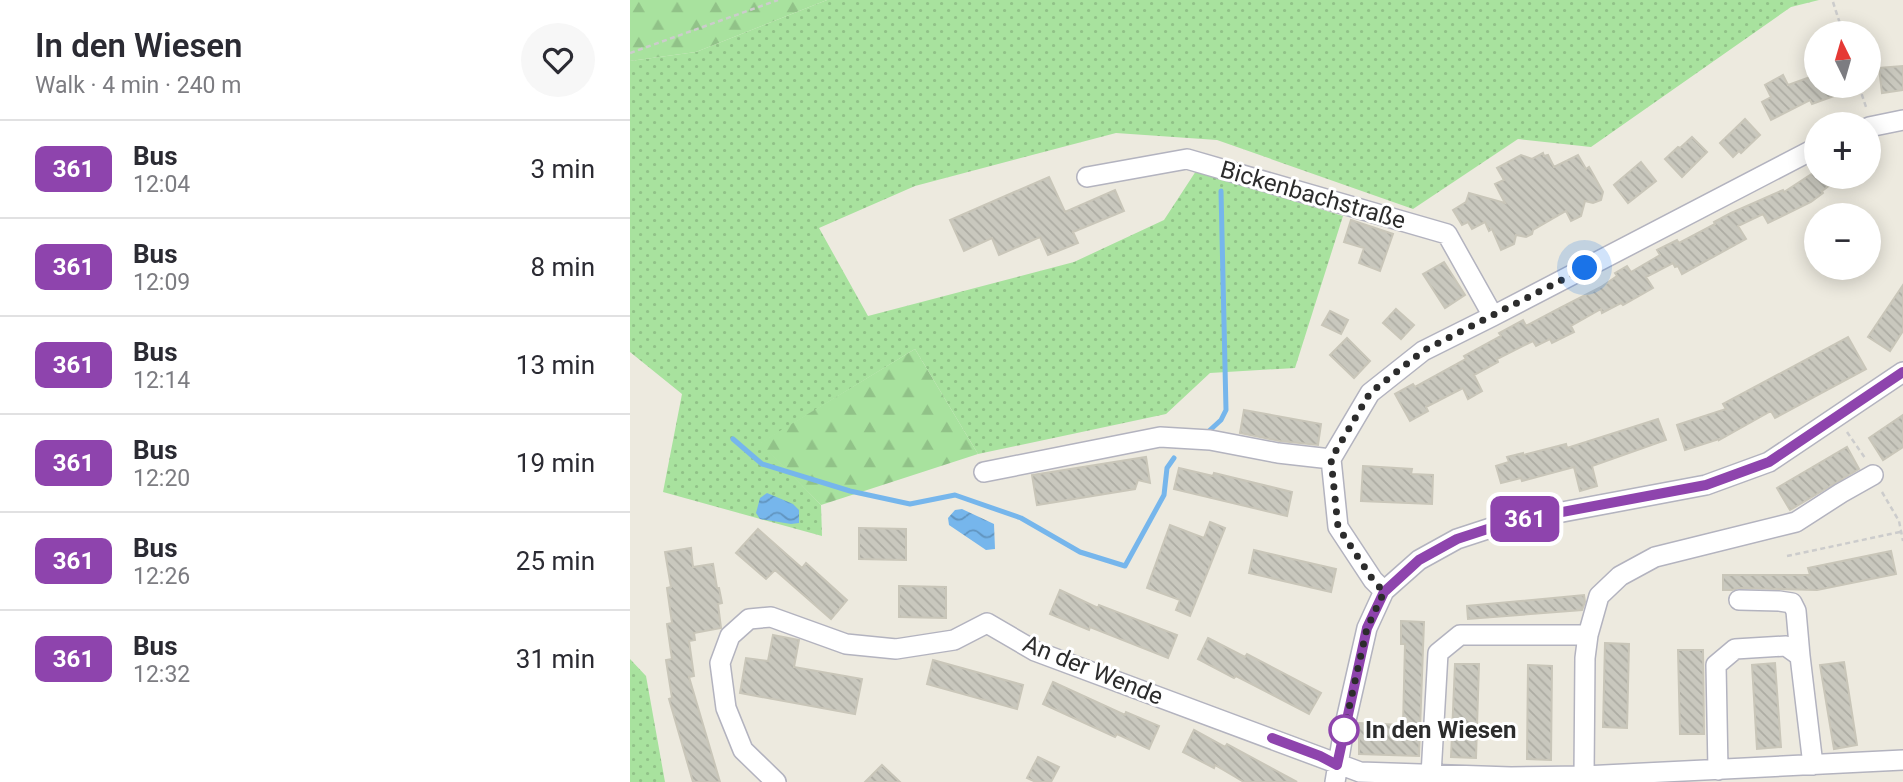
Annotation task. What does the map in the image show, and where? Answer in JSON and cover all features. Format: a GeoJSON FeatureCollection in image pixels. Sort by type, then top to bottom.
{"type":"FeatureCollection","features":[{"type":"Feature","properties":{"kind":"street"},"geometry":{"type":"LineString","coordinates":[[1881,125],[1903,120]]}},
{"type":"Feature","properties":{"kind":"street"},"geometry":{"type":"LineString","coordinates":[[1384,592],[1338,527],[1331,459],[1370,393],[1423,351],[1804,154]]}},
{"type":"Feature","properties":{"kind":"street","name":"Bickenbachstraße"},"geometry":{"type":"LineString","coordinates":[[1087,177],[1187,159],[1447,234],[1493,316]]}},
{"type":"Feature","properties":{"kind":"street"},"geometry":{"type":"LineString","coordinates":[[1903,372],[1769,462],[1706,485],[1509,522],[1457,539],[1419,560],[1384,592],[1367,628],[1336,773],[1584,776],[1903,760]]}},
{"type":"Feature","properties":{"kind":"street"},"geometry":{"type":"LineString","coordinates":[[984,472],[1160,437],[1210,440],[1278,453],[1331,459]]}},
{"type":"Feature","properties":{"kind":"street"},"geometry":{"type":"LineString","coordinates":[[1584,776],[1585,658],[1588,635],[1599,596],[1620,576],[1655,557],[1796,522],[1873,475]]}},
{"type":"Feature","properties":{"kind":"street"},"geometry":{"type":"LineString","coordinates":[[1739,600],[1792,603],[1796,611],[1813,765]]}},
{"type":"Feature","properties":{"kind":"street","name":"An der Wende"},"geometry":{"type":"LineString","coordinates":[[776,782],[743,750],[726,708],[720,663],[730,636],[749,619],[771,617],[846,644],[896,649],[954,640],[987,622],[1035,651],[1296,747],[1336,773]]}},
{"type":"Feature","properties":{"kind":"street"},"geometry":{"type":"LineString","coordinates":[[1431,775],[1438,653],[1460,635],[1588,635]]}},
{"type":"Feature","properties":{"kind":"street"},"geometry":{"type":"LineString","coordinates":[[1718,770],[1716,665],[1735,649],[1786,646],[1800,656]]}},
{"type":"Feature","properties":{"kind":"path"},"geometry":{"type":"LineString","coordinates":[[630,53],[778,0]]}},
{"type":"Feature","properties":{"kind":"path"},"geometry":{"type":"LineString","coordinates":[[1833,2],[1839,21]]}},
{"type":"Feature","properties":{"kind":"path"},"geometry":{"type":"LineString","coordinates":[[1787,556],[1901,532]]}},
{"type":"Feature","properties":{"kind":"green space"},"geometry":{"type":"Polygon","coordinates":[[[630,0],[827,0],[696,52],[630,61],[630,0]]]}},
{"type":"Feature","properties":{"kind":"green space"},"geometry":{"type":"Polygon","coordinates":[[[827,0],[1819,0],[1791,7],[1591,147],[1518,139],[1413,209],[1217,140],[1116,133],[915,186],[819,228],[868,316],[1074,262],[1164,220],[1196,171],[1343,216],[1295,368],[1210,373],[1166,414],[978,454],[915,349],[761,443],[821,505],[822,536],[663,492],[682,394],[630,352],[630,61],[696,52],[827,0]]]}},
{"type":"Feature","properties":{"kind":"green space"},"geometry":{"type":"Polygon","coordinates":[[[915,349],[978,454],[821,505],[760,443],[915,349]]]}},
{"type":"Feature","properties":{"kind":"green space"},"geometry":{"type":"Polygon","coordinates":[[[630,659],[646,676],[665,782],[630,782],[630,659]]]}},
{"type":"Feature","properties":{"kind":"water"},"geometry":{"type":"Polygon","coordinates":[[[767,493],[793,504],[799,510],[799,523],[760,519],[756,513],[760,498],[767,493]]]}},
{"type":"Feature","properties":{"kind":"water"},"geometry":{"type":"Polygon","coordinates":[[[962,509],[994,524],[995,549],[986,550],[949,525],[948,518],[955,510],[962,509]]]}},
{"type":"Feature","properties":{"kind":"building"},"geometry":{"type":"Polygon","coordinates":[[[1903,66],[1903,90],[1882,93],[1881,68],[1903,66]]]}},
{"type":"Feature","properties":{"kind":"building"},"geometry":{"type":"Polygon","coordinates":[[[1783,75],[1788,85],[1804,79],[1804,98],[1828,98],[1812,104],[1810,100],[1771,120],[1762,102],[1771,97],[1765,85],[1783,75]]]}},
{"type":"Feature","properties":{"kind":"building"},"geometry":{"type":"Polygon","coordinates":[[[1745,119],[1760,135],[1733,157],[1720,143],[1745,119]]]}},
{"type":"Feature","properties":{"kind":"building"},"geometry":{"type":"Polygon","coordinates":[[[1692,137],[1707,152],[1682,177],[1665,159],[1692,137]]]}},
{"type":"Feature","properties":{"kind":"building"},"geometry":{"type":"Polygon","coordinates":[[[1543,153],[1544,156],[1548,155],[1554,167],[1578,155],[1586,169],[1589,167],[1603,192],[1601,200],[1593,203],[1585,201],[1581,216],[1571,221],[1566,211],[1526,237],[1516,235],[1514,244],[1501,250],[1492,229],[1489,231],[1485,222],[1472,229],[1468,222],[1462,225],[1453,210],[1466,202],[1469,193],[1505,203],[1495,184],[1504,180],[1497,168],[1521,155],[1532,159],[1543,153]]]}},
{"type":"Feature","properties":{"kind":"building"},"geometry":{"type":"Polygon","coordinates":[[[1641,162],[1656,181],[1628,203],[1614,185],[1641,162]]]}},
{"type":"Feature","properties":{"kind":"building"},"geometry":{"type":"Polygon","coordinates":[[[1049,177],[1065,212],[1115,190],[1124,211],[1073,232],[1078,243],[1048,255],[1040,237],[999,255],[992,238],[964,251],[950,220],[1049,177]]]}},
{"type":"Feature","properties":{"kind":"building"},"geometry":{"type":"Polygon","coordinates":[[[1804,179],[1804,189],[1825,189],[1811,202],[1804,203],[1804,205],[1768,223],[1763,214],[1738,226],[1746,239],[1682,274],[1673,263],[1646,277],[1653,288],[1623,305],[1621,303],[1602,313],[1601,309],[1571,326],[1574,332],[1552,343],[1550,339],[1536,346],[1533,341],[1497,359],[1498,362],[1474,375],[1482,391],[1468,399],[1463,388],[1426,407],[1428,411],[1410,421],[1395,394],[1413,384],[1415,387],[1466,359],[1464,356],[1501,336],[1499,333],[1523,320],[1526,326],[1601,287],[1627,266],[1631,272],[1660,255],[1657,250],[1677,240],[1679,243],[1731,213],[1783,190],[1784,192],[1804,179]]]}},
{"type":"Feature","properties":{"kind":"building"},"geometry":{"type":"Polygon","coordinates":[[[1351,220],[1393,234],[1380,271],[1359,263],[1364,248],[1344,242],[1351,220]]]}},
{"type":"Feature","properties":{"kind":"building"},"geometry":{"type":"Polygon","coordinates":[[[1444,262],[1465,295],[1445,308],[1423,274],[1444,262]]]}},
{"type":"Feature","properties":{"kind":"building"},"geometry":{"type":"Polygon","coordinates":[[[1903,285],[1903,331],[1890,351],[1868,337],[1903,285]]]}},
{"type":"Feature","properties":{"kind":"building"},"geometry":{"type":"Polygon","coordinates":[[[1396,309],[1414,325],[1401,339],[1383,323],[1396,309]]]}},
{"type":"Feature","properties":{"kind":"building"},"geometry":{"type":"Polygon","coordinates":[[[1330,311],[1348,320],[1341,334],[1322,325],[1330,311]]]}},
{"type":"Feature","properties":{"kind":"building"},"geometry":{"type":"Polygon","coordinates":[[[1848,337],[1866,369],[1775,418],[1771,411],[1719,440],[1685,450],[1677,425],[1726,409],[1723,404],[1848,337]]]}},
{"type":"Feature","properties":{"kind":"building"},"geometry":{"type":"Polygon","coordinates":[[[1347,338],[1370,361],[1354,378],[1330,355],[1347,338]]]}},
{"type":"Feature","properties":{"kind":"building"},"geometry":{"type":"Polygon","coordinates":[[[1244,410],[1321,424],[1318,445],[1240,433],[1244,410]]]}},
{"type":"Feature","properties":{"kind":"building"},"geometry":{"type":"Polygon","coordinates":[[[1903,415],[1903,447],[1883,460],[1869,438],[1903,415]]]}},
{"type":"Feature","properties":{"kind":"building"},"geometry":{"type":"Polygon","coordinates":[[[1658,419],[1666,440],[1592,466],[1597,486],[1580,491],[1574,467],[1522,481],[1521,478],[1501,483],[1496,466],[1509,462],[1507,457],[1566,444],[1567,448],[1658,419]]]}},
{"type":"Feature","properties":{"kind":"building"},"geometry":{"type":"Polygon","coordinates":[[[1847,447],[1859,469],[1790,510],[1777,488],[1847,447]]]}},
{"type":"Feature","properties":{"kind":"building"},"geometry":{"type":"Polygon","coordinates":[[[1146,457],[1150,483],[1138,480],[1135,489],[1037,505],[1032,475],[1146,457]]]}},
{"type":"Feature","properties":{"kind":"building"},"geometry":{"type":"Polygon","coordinates":[[[1363,466],[1412,469],[1411,474],[1433,475],[1432,504],[1361,501],[1363,466]]]}},
{"type":"Feature","properties":{"kind":"building"},"geometry":{"type":"Polygon","coordinates":[[[1179,468],[1213,476],[1214,473],[1292,492],[1287,516],[1174,489],[1179,468]]]}},
{"type":"Feature","properties":{"kind":"building"},"geometry":{"type":"Polygon","coordinates":[[[1210,522],[1225,528],[1190,616],[1176,610],[1180,600],[1147,588],[1170,525],[1204,538],[1210,522]]]}},
{"type":"Feature","properties":{"kind":"building"},"geometry":{"type":"Polygon","coordinates":[[[859,528],[906,529],[906,560],[859,559],[859,528]]]}},
{"type":"Feature","properties":{"kind":"building"},"geometry":{"type":"Polygon","coordinates":[[[758,529],[802,568],[806,563],[847,600],[831,619],[775,570],[766,579],[736,553],[758,529]]]}},
{"type":"Feature","properties":{"kind":"building"},"geometry":{"type":"Polygon","coordinates":[[[691,548],[693,567],[713,564],[722,603],[718,604],[721,628],[694,633],[695,640],[689,641],[694,676],[689,677],[720,782],[693,782],[669,699],[672,698],[666,660],[672,659],[667,624],[672,623],[667,588],[671,587],[665,552],[691,548]]]}},
{"type":"Feature","properties":{"kind":"building"},"geometry":{"type":"Polygon","coordinates":[[[1254,550],[1336,569],[1331,592],[1249,573],[1254,550]]]}},
{"type":"Feature","properties":{"kind":"building"},"geometry":{"type":"Polygon","coordinates":[[[1891,551],[1896,574],[1817,590],[1723,590],[1723,575],[1810,575],[1808,568],[1891,551]]]}},
{"type":"Feature","properties":{"kind":"building"},"geometry":{"type":"Polygon","coordinates":[[[899,586],[946,587],[946,618],[899,617],[899,586]]]}},
{"type":"Feature","properties":{"kind":"building"},"geometry":{"type":"Polygon","coordinates":[[[1060,590],[1098,608],[1099,605],[1177,635],[1168,658],[1050,614],[1060,590]]]}},
{"type":"Feature","properties":{"kind":"building"},"geometry":{"type":"Polygon","coordinates":[[[1584,595],[1582,610],[1468,619],[1467,606],[1584,595]]]}},
{"type":"Feature","properties":{"kind":"building"},"geometry":{"type":"Polygon","coordinates":[[[1401,621],[1424,622],[1419,756],[1359,754],[1359,723],[1403,725],[1405,644],[1401,644],[1401,621]]]}},
{"type":"Feature","properties":{"kind":"building"},"geometry":{"type":"Polygon","coordinates":[[[773,635],[799,640],[794,667],[862,679],[855,714],[740,693],[746,658],[768,661],[773,635]]]}},
{"type":"Feature","properties":{"kind":"building"},"geometry":{"type":"Polygon","coordinates":[[[1208,638],[1245,657],[1247,654],[1321,693],[1309,714],[1198,659],[1208,638]]]}},
{"type":"Feature","properties":{"kind":"building"},"geometry":{"type":"Polygon","coordinates":[[[1605,643],[1629,644],[1627,728],[1603,727],[1605,643]]]}},
{"type":"Feature","properties":{"kind":"building"},"geometry":{"type":"Polygon","coordinates":[[[1678,650],[1703,650],[1704,734],[1680,734],[1678,650]]]}},
{"type":"Feature","properties":{"kind":"building"},"geometry":{"type":"Polygon","coordinates":[[[933,660],[1023,685],[1017,709],[927,684],[933,660]]]}},
{"type":"Feature","properties":{"kind":"building"},"geometry":{"type":"Polygon","coordinates":[[[1844,662],[1857,745],[1834,749],[1820,665],[1844,662]]]}},
{"type":"Feature","properties":{"kind":"building"},"geometry":{"type":"Polygon","coordinates":[[[1775,663],[1781,747],[1757,749],[1752,665],[1775,663]]]}},
{"type":"Feature","properties":{"kind":"building"},"geometry":{"type":"Polygon","coordinates":[[[1455,664],[1479,664],[1476,758],[1451,757],[1455,664]]]}},
{"type":"Feature","properties":{"kind":"building"},"geometry":{"type":"Polygon","coordinates":[[[1528,665],[1552,666],[1551,760],[1527,759],[1528,665]]]}},
{"type":"Feature","properties":{"kind":"building"},"geometry":{"type":"Polygon","coordinates":[[[1053,682],[1125,715],[1126,712],[1159,726],[1149,749],[1117,734],[1115,737],[1043,704],[1053,682]]]}},
{"type":"Feature","properties":{"kind":"building"},"geometry":{"type":"Polygon","coordinates":[[[1194,730],[1225,747],[1227,744],[1297,782],[1244,782],[1215,765],[1214,768],[1183,752],[1194,730]]]}},
{"type":"Feature","properties":{"kind":"building"},"geometry":{"type":"Polygon","coordinates":[[[1038,757],[1059,767],[1051,782],[1036,782],[1027,778],[1038,757]]]}},
{"type":"Feature","properties":{"kind":"building"},"geometry":{"type":"Polygon","coordinates":[[[882,765],[900,782],[865,782],[882,765]]]}},
{"type":"Feature","properties":{"kind":"waterway"},"geometry":{"type":"LineString","coordinates":[[1209,431],[1221,420],[1226,410],[1221,191]]}},
{"type":"Feature","properties":{"kind":"waterway"},"geometry":{"type":"LineString","coordinates":[[733,439],[762,464],[850,491],[910,504],[955,495],[1021,518],[1080,552],[1125,566],[1164,495],[1167,468],[1174,458]]}},
{"type":"Feature","properties":{"kind":"bus line","name":"361"},"geometry":{"type":"LineString","coordinates":[[1272,738],[1337,765],[1367,628],[1384,592],[1419,560],[1457,539],[1509,522],[1706,485],[1769,462],[1903,372]]}},
{"type":"Feature","properties":{"kind":"place","name":"In den Wiesen"},"geometry":{"type":"Point","coordinates":[1344,730]}},
{"type":"Feature","properties":{"kind":"route"},"geometry":{"type":"LineString","coordinates":[[1344,730],[1367,628],[1384,592],[1338,527],[1331,459],[1370,393],[1423,351],[1585,268]]}}]}
